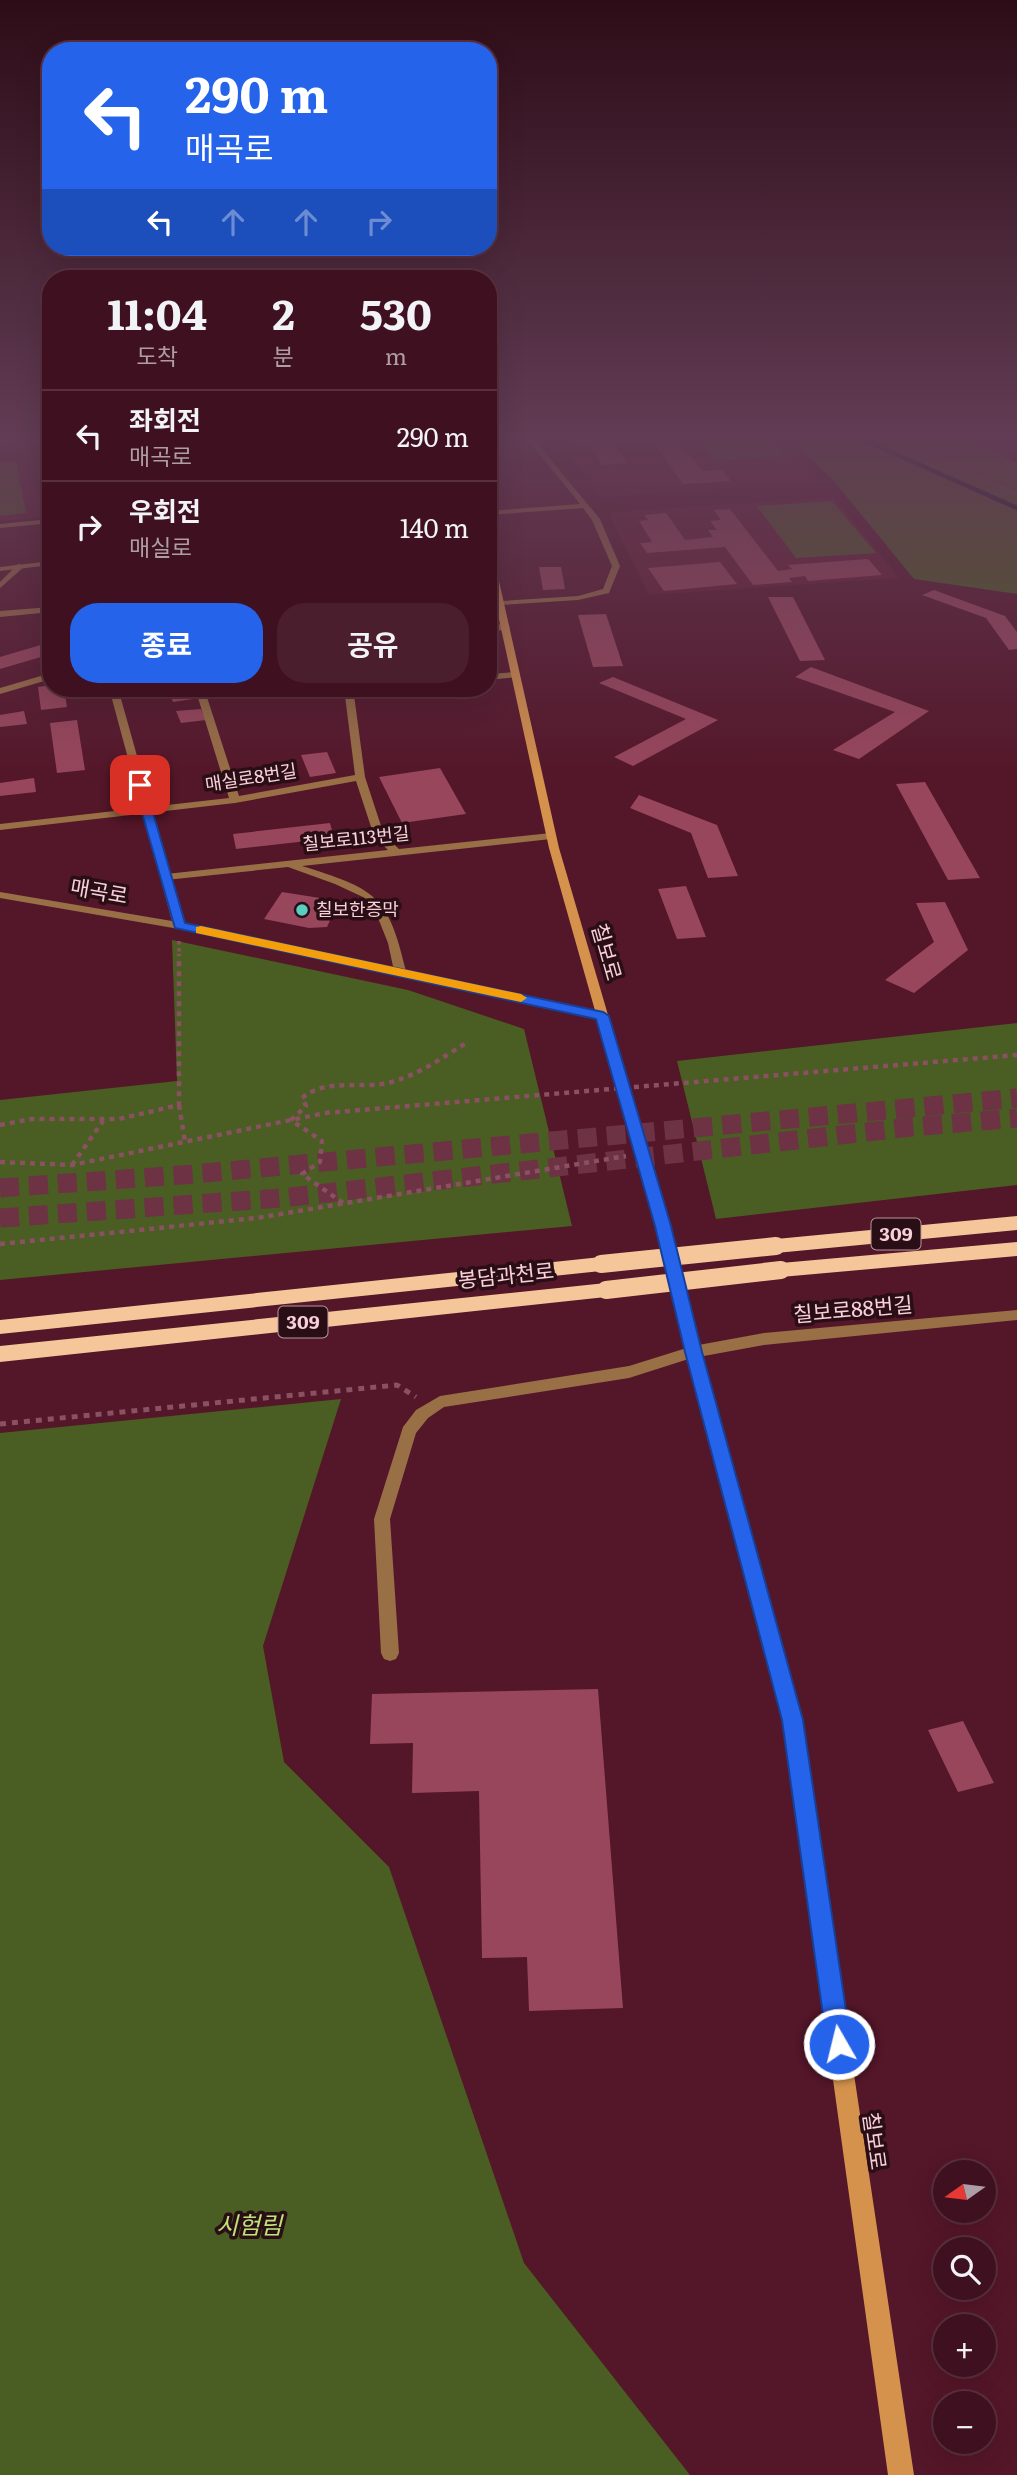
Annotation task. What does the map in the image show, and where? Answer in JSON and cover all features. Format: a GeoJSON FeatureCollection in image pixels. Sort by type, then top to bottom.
{"type":"FeatureCollection","features":[{"type":"Feature","properties":{"kind":"highway","name":"봉담과천로"},"geometry":{"type":"LineString","coordinates":[[0,1327],[1017,1223]]}},
{"type":"Feature","properties":{"kind":"highway","name":"봉담과천로"},"geometry":{"type":"LineString","coordinates":[[0,1354],[781,1269],[1017,1249]]}},
{"type":"Feature","properties":{"kind":"main road","name":"칠보로"},"geometry":{"type":"LineString","coordinates":[[497,592],[551,835],[642,1153],[792,1720],[901,2475]]}},
{"type":"Feature","properties":{"kind":"street"},"geometry":{"type":"LineString","coordinates":[[501,603],[578,598],[606,591],[616,566],[610,552]]}},
{"type":"Feature","properties":{"kind":"street"},"geometry":{"type":"LineString","coordinates":[[0,569],[42,564]]}},
{"type":"Feature","properties":{"kind":"street"},"geometry":{"type":"LineString","coordinates":[[0,586],[21,566]]}},
{"type":"Feature","properties":{"kind":"street"},"geometry":{"type":"LineString","coordinates":[[0,614],[42,610]]}},
{"type":"Feature","properties":{"kind":"street"},"geometry":{"type":"LineString","coordinates":[[497,628],[506,627]]}},
{"type":"Feature","properties":{"kind":"street"},"geometry":{"type":"LineString","coordinates":[[497,676],[516,675]]}},
{"type":"Feature","properties":{"kind":"street"},"geometry":{"type":"LineString","coordinates":[[0,691],[42,679]]}},
{"type":"Feature","properties":{"kind":"street"},"geometry":{"type":"LineString","coordinates":[[115,697],[179,926]]}},
{"type":"Feature","properties":{"kind":"street"},"geometry":{"type":"LineString","coordinates":[[202,697],[234,800]]}},
{"type":"Feature","properties":{"kind":"street"},"geometry":{"type":"LineString","coordinates":[[350,697],[360,777],[379,835],[396,852]]}},
{"type":"Feature","properties":{"kind":"street","name":"매실로8번길"},"geometry":{"type":"LineString","coordinates":[[0,827],[234,800],[360,777]]}},
{"type":"Feature","properties":{"kind":"street","name":"칠보로113번길"},"geometry":{"type":"LineString","coordinates":[[166,877],[551,835]]}},
{"type":"Feature","properties":{"kind":"street"},"geometry":{"type":"LineString","coordinates":[[286,864],[362,889],[378,905],[393,933],[400,971]]}},
{"type":"Feature","properties":{"kind":"street","name":"매곡로"},"geometry":{"type":"LineString","coordinates":[[0,895],[179,926],[603,1016]]}},
{"type":"Feature","properties":{"kind":"street","name":"칠보로88번길"},"geometry":{"type":"LineString","coordinates":[[432,1407],[440,1402],[476,1394],[629,1372],[694,1352],[764,1339],[1017,1315]]}},
{"type":"Feature","properties":{"kind":"street"},"geometry":{"type":"LineString","coordinates":[[390,1653],[382,1519],[409,1431],[432,1407]]}},
{"type":"Feature","properties":{"kind":"path"},"geometry":{"type":"LineString","coordinates":[[179,926],[179,1105],[185,1142]]}},
{"type":"Feature","properties":{"kind":"path"},"geometry":{"type":"LineString","coordinates":[[291,1120],[306,1106],[302,1098],[307,1091],[322,1087],[390,1083],[447,1056],[466,1043]]}},
{"type":"Feature","properties":{"kind":"path"},"geometry":{"type":"LineString","coordinates":[[0,1162],[72,1165],[325,1113],[1017,1055]]}},
{"type":"Feature","properties":{"kind":"path"},"geometry":{"type":"LineString","coordinates":[[0,1125],[32,1119],[104,1120],[179,1105]]}},
{"type":"Feature","properties":{"kind":"path"},"geometry":{"type":"LineString","coordinates":[[72,1165],[104,1120]]}},
{"type":"Feature","properties":{"kind":"path"},"geometry":{"type":"LineString","coordinates":[[291,1120],[323,1141],[320,1162],[302,1174],[344,1204]]}},
{"type":"Feature","properties":{"kind":"path"},"geometry":{"type":"LineString","coordinates":[[0,1244],[257,1218],[642,1153]]}},
{"type":"Feature","properties":{"kind":"path"},"geometry":{"type":"LineString","coordinates":[[0,1424],[397,1385],[432,1407]]}},
{"type":"Feature","properties":{"kind":"shaded area"},"geometry":{"type":"Polygon","coordinates":[[[627,552],[878,552],[899,578],[649,595],[627,552]]]}},
{"type":"Feature","properties":{"kind":"green space"},"geometry":{"type":"Polygon","coordinates":[[[791,552],[876,553],[796,558],[791,552]]]}},
{"type":"Feature","properties":{"kind":"green space"},"geometry":{"type":"Polygon","coordinates":[[[892,552],[1017,552],[1017,594],[914,579],[892,552]]]}},
{"type":"Feature","properties":{"kind":"green space"},"geometry":{"type":"Polygon","coordinates":[[[172,940],[408,990],[524,1029],[572,1226],[0,1280],[0,1100],[177,1081],[172,940]]]}},
{"type":"Feature","properties":{"kind":"green space"},"geometry":{"type":"Polygon","coordinates":[[[1017,1023],[1017,1185],[716,1219],[677,1061],[1017,1023]]]}},
{"type":"Feature","properties":{"kind":"green space","name":"시험림"},"geometry":{"type":"Polygon","coordinates":[[[341,1399],[263,1646],[284,1762],[389,1867],[524,2263],[690,2475],[0,2475],[0,1433],[341,1399]]]}},
{"type":"Feature","properties":{"kind":"building"},"geometry":{"type":"Polygon","coordinates":[[[728,552],[763,552],[778,571],[792,569],[788,565],[868,559],[882,575],[808,581],[805,576],[789,578],[792,582],[753,585],[728,552]]]}},
{"type":"Feature","properties":{"kind":"building"},"geometry":{"type":"Polygon","coordinates":[[[720,562],[737,584],[664,591],[648,568],[720,562]]]}},
{"type":"Feature","properties":{"kind":"building"},"geometry":{"type":"Polygon","coordinates":[[[539,567],[561,567],[565,589],[543,590],[539,567]]]}},
{"type":"Feature","properties":{"kind":"building"},"geometry":{"type":"Polygon","coordinates":[[[934,590],[1005,616],[1017,632],[1017,649],[1009,650],[986,618],[922,595],[934,590]]]}},
{"type":"Feature","properties":{"kind":"building"},"geometry":{"type":"Polygon","coordinates":[[[768,597],[793,597],[825,660],[800,661],[768,597]]]}},
{"type":"Feature","properties":{"kind":"building"},"geometry":{"type":"Polygon","coordinates":[[[606,614],[623,666],[593,667],[578,615],[606,614]]]}},
{"type":"Feature","properties":{"kind":"building"},"geometry":{"type":"Polygon","coordinates":[[[42,645],[42,657],[0,669],[0,657],[42,645]]]}},
{"type":"Feature","properties":{"kind":"building"},"geometry":{"type":"Polygon","coordinates":[[[811,667],[929,711],[859,759],[833,750],[895,712],[795,677],[811,667]]]}},
{"type":"Feature","properties":{"kind":"building"},"geometry":{"type":"Polygon","coordinates":[[[613,677],[718,720],[633,766],[614,757],[686,719],[599,683],[613,677]]]}},
{"type":"Feature","properties":{"kind":"building"},"geometry":{"type":"Polygon","coordinates":[[[42,686],[42,697],[65,697],[67,707],[41,710],[38,687],[42,686]]]}},
{"type":"Feature","properties":{"kind":"building"},"geometry":{"type":"Polygon","coordinates":[[[171,697],[193,699],[173,702],[171,697]]]}},
{"type":"Feature","properties":{"kind":"building"},"geometry":{"type":"Polygon","coordinates":[[[201,709],[206,720],[181,723],[176,711],[201,709]]]}},
{"type":"Feature","properties":{"kind":"building"},"geometry":{"type":"Polygon","coordinates":[[[24,711],[27,724],[0,727],[0,715],[24,711]]]}},
{"type":"Feature","properties":{"kind":"building"},"geometry":{"type":"Polygon","coordinates":[[[77,720],[85,770],[57,773],[50,723],[77,720]]]}},
{"type":"Feature","properties":{"kind":"building"},"geometry":{"type":"Polygon","coordinates":[[[327,752],[336,773],[310,777],[301,755],[327,752]]]}},
{"type":"Feature","properties":{"kind":"building"},"geometry":{"type":"Polygon","coordinates":[[[440,768],[466,814],[402,823],[379,777],[440,768]]]}},
{"type":"Feature","properties":{"kind":"building"},"geometry":{"type":"Polygon","coordinates":[[[34,778],[36,792],[0,796],[0,783],[34,778]]]}},
{"type":"Feature","properties":{"kind":"building"},"geometry":{"type":"Polygon","coordinates":[[[925,782],[980,878],[948,880],[896,784],[925,782]]]}},
{"type":"Feature","properties":{"kind":"building"},"geometry":{"type":"Polygon","coordinates":[[[639,795],[717,825],[738,876],[708,878],[691,833],[630,808],[639,795]]]}},
{"type":"Feature","properties":{"kind":"building"},"geometry":{"type":"Polygon","coordinates":[[[330,823],[334,838],[236,849],[233,834],[330,823]]]}},
{"type":"Feature","properties":{"kind":"building"},"geometry":{"type":"Polygon","coordinates":[[[686,886],[706,937],[677,939],[658,889],[686,886]]]}},
{"type":"Feature","properties":{"kind":"building","name":"칠보한증막"},"geometry":{"type":"Polygon","coordinates":[[[282,892],[339,901],[327,927],[309,928],[264,919],[282,892]]]}},
{"type":"Feature","properties":{"kind":"building"},"geometry":{"type":"Polygon","coordinates":[[[945,902],[968,950],[914,993],[885,980],[934,942],[916,903],[945,902]]]}},
{"type":"Feature","properties":{"kind":"building"},"geometry":{"type":"Polygon","coordinates":[[[598,1689],[623,2008],[529,2011],[527,1957],[482,1958],[479,1791],[412,1793],[413,1743],[370,1744],[372,1694],[598,1689]]]}},
{"type":"Feature","properties":{"kind":"building"},"geometry":{"type":"Polygon","coordinates":[[[963,1721],[994,1783],[958,1792],[928,1730],[963,1721]]]}},
{"type":"Feature","properties":{"kind":"tunnel"},"geometry":{"type":"LineString","coordinates":[[0,1188],[195,1174],[1017,1098]]}},
{"type":"Feature","properties":{"kind":"tunnel"},"geometry":{"type":"LineString","coordinates":[[0,1218],[281,1198],[911,1127],[1017,1118]]}},
{"type":"Feature","properties":{"kind":"slow traffic"},"geometry":{"type":"LineString","coordinates":[[201,930],[521,998]]}},
{"type":"Feature","properties":{"kind":"place","name":"칠보한증막"},"geometry":{"type":"Point","coordinates":[302,910]}},
{"type":"Feature","properties":{"kind":"route"},"geometry":{"type":"LineString","coordinates":[[140,785],[179,926],[603,1016],[663,1226],[792,1720],[839,2044]]}}]}
